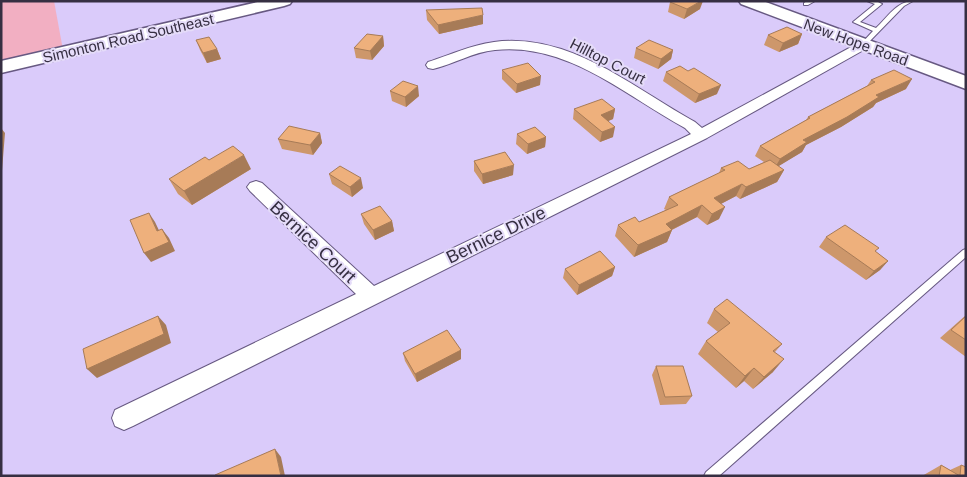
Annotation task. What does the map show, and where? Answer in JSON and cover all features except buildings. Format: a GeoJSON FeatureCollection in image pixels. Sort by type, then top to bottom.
{"type":"FeatureCollection","features":[{"type":"Feature","properties":{"kind":"street","name":"Simonton Road Southeast"},"geometry":{"type":"LineString","coordinates":[[1,67],[284,1]]}},
{"type":"Feature","properties":{"kind":"street","name":"New Hope Road"},"geometry":{"type":"LineString","coordinates":[[747,1],[966,83]]}},
{"type":"Feature","properties":{"kind":"street","name":"Bernice Drive"},"geometry":{"type":"LineString","coordinates":[[124,418],[701,135],[864,44]]}},
{"type":"Feature","properties":{"kind":"street","name":"Hilltop Court"},"geometry":{"type":"LineString","coordinates":[[432,65],[493,46],[522,45],[551,51],[596,69],[690,125],[701,135]]}},
{"type":"Feature","properties":{"kind":"street","name":"Bernice Court"},"geometry":{"type":"LineString","coordinates":[[256,187],[371,296]]}},
{"type":"Feature","properties":{"kind":"lane"},"geometry":{"type":"LineString","coordinates":[[870,1],[879,4],[856,22],[876,30]]}},
{"type":"Feature","properties":{"kind":"lane"},"geometry":{"type":"LineString","coordinates":[[864,44],[899,4],[910,1]]}},
{"type":"Feature","properties":{"kind":"lane"},"geometry":{"type":"LineString","coordinates":[[710,476],[966,252]]}},
{"type":"Feature","properties":{"kind":"shaded area"},"geometry":{"type":"Polygon","coordinates":[[[1,1],[54,1],[63,50],[1,64],[1,1]]]}}]}
